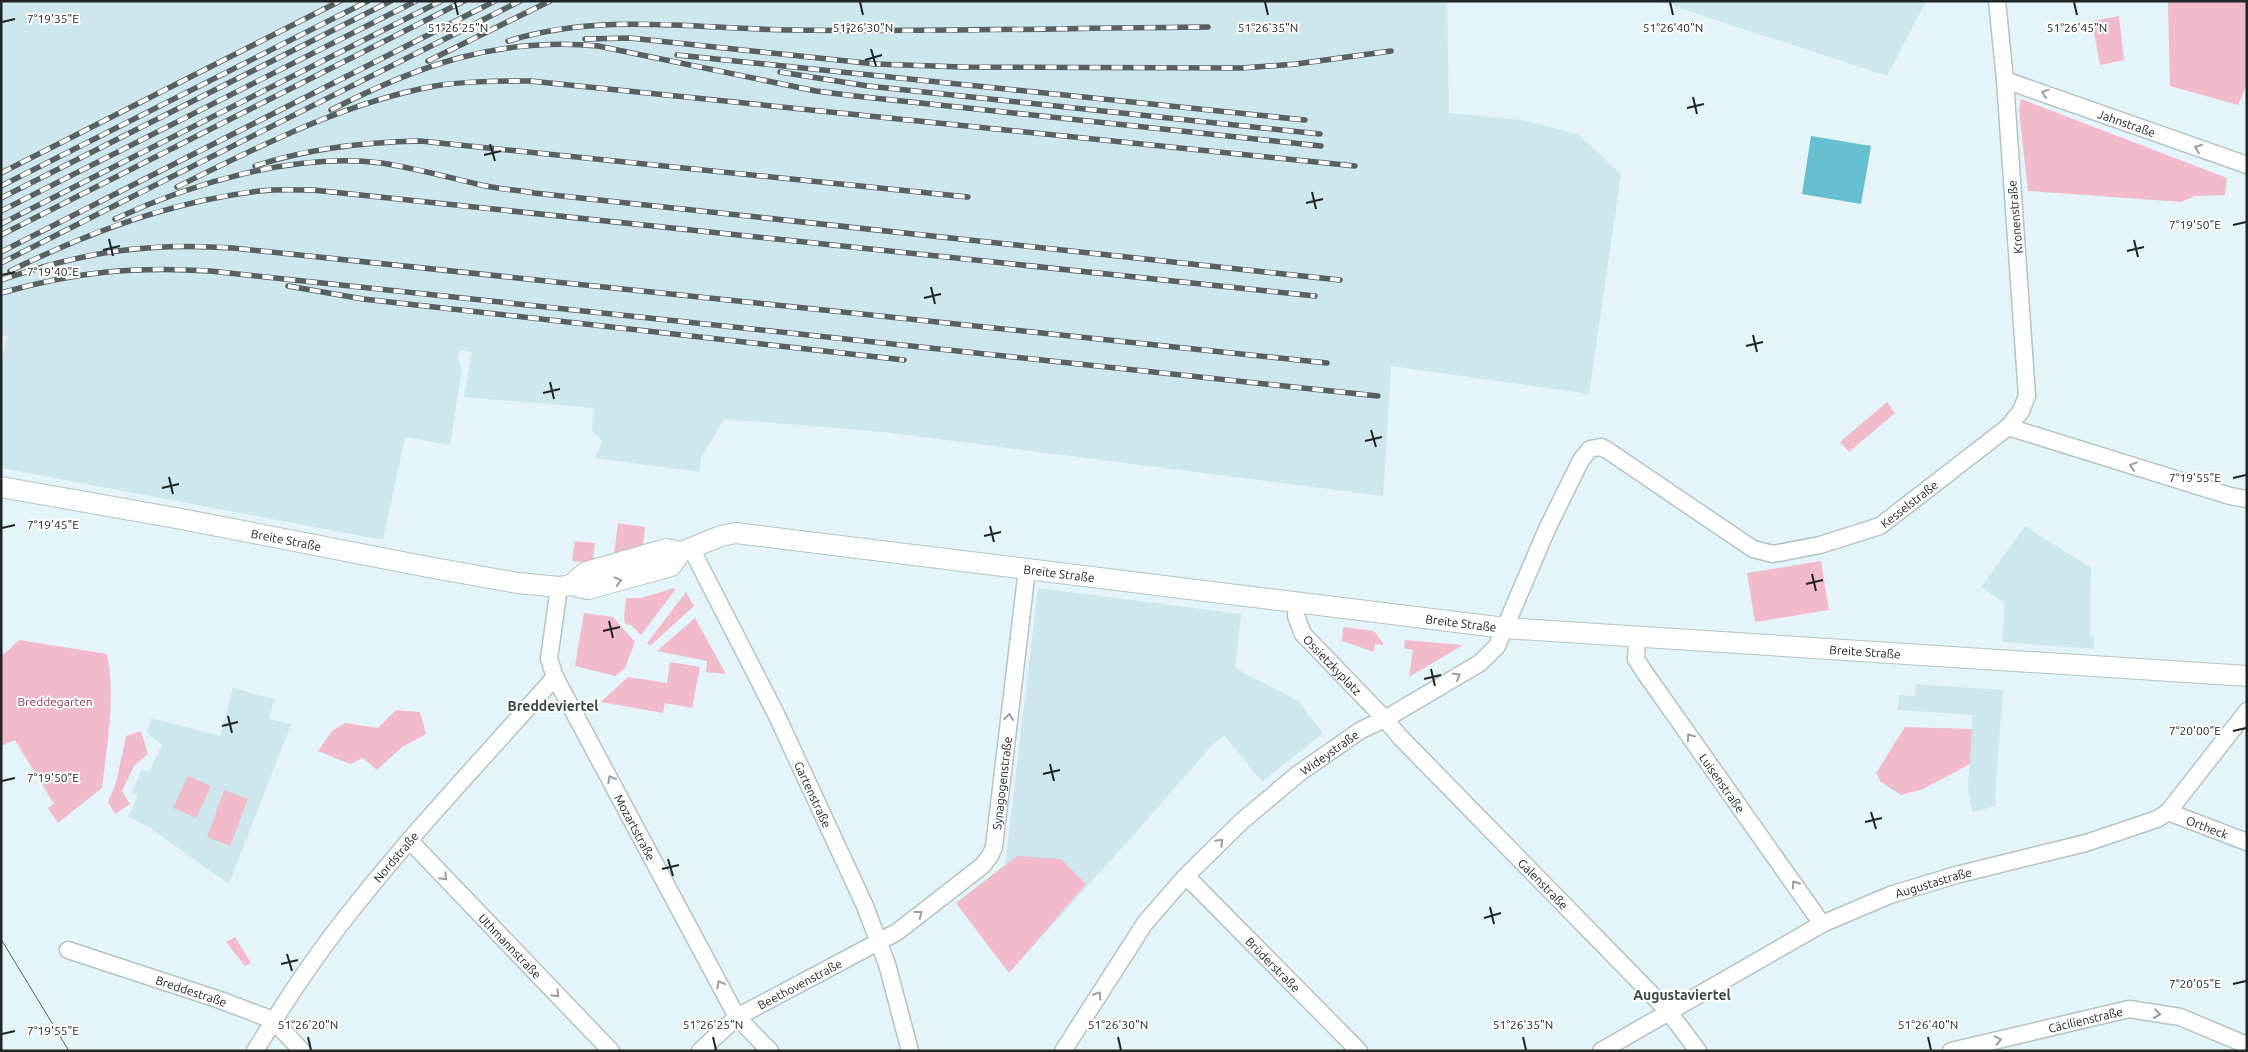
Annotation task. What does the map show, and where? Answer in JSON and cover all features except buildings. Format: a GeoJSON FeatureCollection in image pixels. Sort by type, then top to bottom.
{"type":"FeatureCollection","features":[{"type":"Feature","properties":{"kind":"street","name":"Kronenstraße"},"geometry":{"type":"LineString","coordinates":[[1997,1],[2005,80],[2027,396],[2021,410],[2008,427]]}},
{"type":"Feature","properties":{"kind":"street","name":"Jahnstraße"},"geometry":{"type":"LineString","coordinates":[[2005,80],[2245,165]]}},
{"type":"Feature","properties":{"kind":"street","name":"Kesselstraße"},"geometry":{"type":"LineString","coordinates":[[1581,460],[1590,449],[1601,447],[1752,549],[1773,554],[1820,545],[1880,526],[2008,427]]}},
{"type":"Feature","properties":{"kind":"street"},"geometry":{"type":"LineString","coordinates":[[2008,427],[2230,496],[2247,499]]}},
{"type":"Feature","properties":{"kind":"street","name":"Wideystraße"},"geometry":{"type":"LineString","coordinates":[[1063,1051],[1145,923],[1186,876],[1242,821],[1298,774],[1361,730],[1384,719],[1480,663],[1497,646],[1522,584],[1581,460]]}},
{"type":"Feature","properties":{"kind":"street","name":"Breite Straße"},"geometry":{"type":"LineString","coordinates":[[1,487],[263,535],[368,557],[518,583],[565,586],[586,572],[666,549],[686,550],[721,536],[736,533],[1297,604],[1505,628],[2247,676]]}},
{"type":"Feature","properties":{"kind":"street","name":"Gartenstraße"},"geometry":{"type":"LineString","coordinates":[[686,550],[776,714],[879,942],[910,1051]]}},
{"type":"Feature","properties":{"kind":"street","name":"Synagogenstraße"},"geometry":{"type":"LineString","coordinates":[[879,942],[897,932],[982,866],[994,847],[1027,569]]}},
{"type":"Feature","properties":{"kind":"street","name":"Mozartstraße"},"geometry":{"type":"LineString","coordinates":[[565,586],[549,659],[555,677],[737,1017],[770,1051]]}},
{"type":"Feature","properties":{"kind":"street","name":"Ossietzkyplatz"},"geometry":{"type":"LineString","coordinates":[[1297,604],[1296,616],[1302,634],[1384,719]]}},
{"type":"Feature","properties":{"kind":"street","name":"Luisenstraße"},"geometry":{"type":"LineString","coordinates":[[1637,636],[1636,659],[1822,924]]}},
{"type":"Feature","properties":{"kind":"street","name":"Nordstraße"},"geometry":{"type":"LineString","coordinates":[[255,1051],[273,1020],[340,925],[410,841],[555,677]]}},
{"type":"Feature","properties":{"kind":"street","name":"Augustastraße"},"geometry":{"type":"LineString","coordinates":[[1602,1051],[1822,924],[1897,893],[1956,875],[2086,843],[2156,819],[2168,812],[2247,710]]}},
{"type":"Feature","properties":{"kind":"street","name":"Galenstraße"},"geometry":{"type":"LineString","coordinates":[[1384,719],[1669,1012],[1698,1051]]}},
{"type":"Feature","properties":{"kind":"street","name":"Ortheck"},"geometry":{"type":"LineString","coordinates":[[2168,812],[2247,842]]}},
{"type":"Feature","properties":{"kind":"street","name":"Uthmannstraße"},"geometry":{"type":"LineString","coordinates":[[410,841],[611,1051]]}},
{"type":"Feature","properties":{"kind":"street","name":"Brüderstraße"},"geometry":{"type":"LineString","coordinates":[[1186,876],[1360,1051]]}},
{"type":"Feature","properties":{"kind":"street","name":"Beethovenstraße"},"geometry":{"type":"LineString","coordinates":[[700,1051],[737,1017],[847,956],[879,942]]}},
{"type":"Feature","properties":{"kind":"street","name":"Breddestraße"},"geometry":{"type":"LineString","coordinates":[[68,950],[169,982],[273,1020],[302,1051]]}},
{"type":"Feature","properties":{"kind":"street","name":"Cäcilienstraße"},"geometry":{"type":"LineString","coordinates":[[1951,1051],[2130,1009],[2180,1017],[2247,1045]]}},
{"type":"Feature","properties":{"kind":"shaded area"},"geometry":{"type":"Polygon","coordinates":[[[1,1],[1447,1],[1449,113],[1523,120],[1578,134],[1621,174],[1589,394],[1391,366],[1383,496],[884,432],[724,419],[701,458],[700,472],[595,458],[602,441],[592,431],[594,408],[464,397],[472,352],[460,350],[458,358],[462,370],[450,445],[405,437],[383,540],[1,468],[1,363],[7,335],[1,337],[1,1]]]}},
{"type":"Feature","properties":{"kind":"shaded area"},"geometry":{"type":"Polygon","coordinates":[[[1658,1],[1925,1],[1925,3],[1887,76],[1658,1]]]}},
{"type":"Feature","properties":{"kind":"shaded area"},"geometry":{"type":"Polygon","coordinates":[[[2025,526],[2091,568],[2090,636],[2094,637],[2094,649],[2002,642],[2005,603],[1981,587],[2025,526]]]}},
{"type":"Feature","properties":{"kind":"shaded area"},"geometry":{"type":"Polygon","coordinates":[[[1038,588],[1241,614],[1235,668],[1298,701],[1323,733],[1262,782],[1224,735],[1214,743],[1009,973],[956,903],[1005,865],[1038,588]]]}},
{"type":"Feature","properties":{"kind":"shaded area"},"geometry":{"type":"Polygon","coordinates":[[[1916,684],[2003,690],[1995,795],[1996,806],[1972,812],[1968,788],[1973,715],[1898,710],[1899,695],[1915,696],[1916,684]]]}},
{"type":"Feature","properties":{"kind":"shaded area"},"geometry":{"type":"Polygon","coordinates":[[[233,688],[274,699],[269,719],[291,724],[229,884],[150,828],[128,817],[138,795],[132,792],[142,769],[149,772],[162,745],[147,733],[151,718],[220,736],[233,688]]]}},
{"type":"Feature","properties":{"kind":"green space"},"geometry":{"type":"Polygon","coordinates":[[[2168,1],[2247,1],[2247,84],[2238,105],[2170,86],[2168,1]]]}},
{"type":"Feature","properties":{"kind":"green space"},"geometry":{"type":"Polygon","coordinates":[[[2119,16],[2124,60],[2100,65],[2092,21],[2119,16]]]}},
{"type":"Feature","properties":{"kind":"green space"},"geometry":{"type":"Polygon","coordinates":[[[2021,99],[2227,178],[2225,195],[2195,196],[2181,202],[2028,191],[2019,110],[2021,99]]]}},
{"type":"Feature","properties":{"kind":"green space"},"geometry":{"type":"Polygon","coordinates":[[[1887,402],[1895,413],[1849,452],[1840,442],[1887,402]]]}},
{"type":"Feature","properties":{"kind":"green space"},"geometry":{"type":"Polygon","coordinates":[[[618,523],[645,527],[643,546],[614,554],[618,523]]]}},
{"type":"Feature","properties":{"kind":"green space"},"geometry":{"type":"Polygon","coordinates":[[[575,541],[595,543],[593,560],[585,562],[572,561],[575,541]]]}},
{"type":"Feature","properties":{"kind":"green space"},"geometry":{"type":"Polygon","coordinates":[[[1821,561],[1829,610],[1755,622],[1747,573],[1821,561]]]}},
{"type":"Feature","properties":{"kind":"green space"},"geometry":{"type":"Polygon","coordinates":[[[674,588],[675,590],[641,635],[631,625],[626,624],[624,620],[626,598],[641,598],[674,588]]]}},
{"type":"Feature","properties":{"kind":"green space"},"geometry":{"type":"Polygon","coordinates":[[[686,592],[694,606],[650,646],[647,643],[686,592]]]}},
{"type":"Feature","properties":{"kind":"green space"},"geometry":{"type":"Polygon","coordinates":[[[584,613],[613,617],[635,642],[625,668],[615,676],[575,666],[584,613]]]}},
{"type":"Feature","properties":{"kind":"green space"},"geometry":{"type":"Polygon","coordinates":[[[695,618],[726,674],[706,672],[707,661],[657,651],[695,618]]]}},
{"type":"Feature","properties":{"kind":"green space"},"geometry":{"type":"Polygon","coordinates":[[[1343,627],[1374,631],[1383,645],[1375,644],[1374,652],[1342,641],[1343,627]]]}},
{"type":"Feature","properties":{"kind":"green space","name":"Breddegarten"},"geometry":{"type":"Polygon","coordinates":[[[19,640],[107,654],[110,670],[111,704],[102,788],[58,823],[48,808],[54,804],[15,740],[1,746],[1,657],[19,640]]]}},
{"type":"Feature","properties":{"kind":"green space"},"geometry":{"type":"Polygon","coordinates":[[[1405,640],[1463,645],[1409,677],[1413,650],[1404,648],[1405,640]]]}},
{"type":"Feature","properties":{"kind":"green space"},"geometry":{"type":"Polygon","coordinates":[[[670,662],[700,667],[692,708],[665,703],[663,713],[601,702],[628,677],[667,683],[670,662]]]}},
{"type":"Feature","properties":{"kind":"green space"},"geometry":{"type":"Polygon","coordinates":[[[396,710],[420,712],[426,734],[402,747],[377,770],[363,758],[350,764],[318,751],[332,731],[345,723],[378,728],[396,710]]]}},
{"type":"Feature","properties":{"kind":"green space"},"geometry":{"type":"Polygon","coordinates":[[[1905,727],[1972,729],[1970,764],[1923,789],[1901,795],[1881,782],[1876,773],[1905,727]]]}},
{"type":"Feature","properties":{"kind":"green space"},"geometry":{"type":"Polygon","coordinates":[[[141,731],[148,754],[134,766],[122,791],[130,804],[115,814],[108,802],[116,783],[126,736],[141,731]]]}},
{"type":"Feature","properties":{"kind":"green space"},"geometry":{"type":"Polygon","coordinates":[[[188,776],[211,786],[196,818],[173,808],[188,776]]]}},
{"type":"Feature","properties":{"kind":"green space"},"geometry":{"type":"Polygon","coordinates":[[[224,790],[248,799],[230,846],[207,837],[224,790]]]}},
{"type":"Feature","properties":{"kind":"green space"},"geometry":{"type":"Polygon","coordinates":[[[1017,856],[1061,859],[1086,884],[1009,973],[956,903],[1017,856]]]}},
{"type":"Feature","properties":{"kind":"green space"},"geometry":{"type":"Polygon","coordinates":[[[235,937],[251,963],[245,966],[226,942],[235,937]]]}},
{"type":"Feature","properties":{"kind":"water"},"geometry":{"type":"Polygon","coordinates":[[[1811,136],[1871,146],[1861,204],[1802,194],[1811,136]]]}},
{"type":"Feature","properties":{"kind":"tram line"},"geometry":{"type":"LineString","coordinates":[[1,939],[69,1051]]}},
{"type":"Feature","properties":{"kind":"railway"},"geometry":{"type":"LineString","coordinates":[[1,173],[340,1]]}},
{"type":"Feature","properties":{"kind":"railway"},"geometry":{"type":"LineString","coordinates":[[1,186],[368,1]]}},
{"type":"Feature","properties":{"kind":"railway"},"geometry":{"type":"LineString","coordinates":[[1,198],[391,1]]}},
{"type":"Feature","properties":{"kind":"railway"},"geometry":{"type":"LineString","coordinates":[[1,211],[416,1]]}},
{"type":"Feature","properties":{"kind":"railway"},"geometry":{"type":"LineString","coordinates":[[1,224],[441,1]]}},
{"type":"Feature","properties":{"kind":"railway"},"geometry":{"type":"LineString","coordinates":[[1,235],[464,1]]}},
{"type":"Feature","properties":{"kind":"railway"},"geometry":{"type":"LineString","coordinates":[[1,252],[495,1]]}},
{"type":"Feature","properties":{"kind":"railway"},"geometry":{"type":"LineString","coordinates":[[1,263],[520,1]]}},
{"type":"Feature","properties":{"kind":"railway"},"geometry":{"type":"LineString","coordinates":[[428,61],[550,1]]}},
{"type":"Feature","properties":{"kind":"railway"},"geometry":{"type":"LineString","coordinates":[[508,41],[544,32],[579,27],[650,24],[793,30],[1208,27]]}},
{"type":"Feature","properties":{"kind":"railway"},"geometry":{"type":"LineString","coordinates":[[585,39],[630,38],[875,64],[962,67],[1242,68],[1296,64],[1391,51]]}},
{"type":"Feature","properties":{"kind":"railway"},"geometry":{"type":"LineString","coordinates":[[331,110],[396,80],[460,58],[492,50],[561,44],[598,46],[816,91],[1321,146]]}},
{"type":"Feature","properties":{"kind":"railway"},"geometry":{"type":"LineString","coordinates":[[677,55],[1305,120]]}},
{"type":"Feature","properties":{"kind":"railway"},"geometry":{"type":"LineString","coordinates":[[780,72],[868,86],[1320,134]]}},
{"type":"Feature","properties":{"kind":"railway"},"geometry":{"type":"LineString","coordinates":[[177,187],[239,156],[303,128],[368,103],[435,86],[494,81],[530,81],[1355,166]]}},
{"type":"Feature","properties":{"kind":"railway"},"geometry":{"type":"LineString","coordinates":[[255,166],[317,150],[378,143],[420,141],[968,197]]}},
{"type":"Feature","properties":{"kind":"railway"},"geometry":{"type":"LineString","coordinates":[[115,219],[177,194],[245,173],[314,162],[348,161],[394,165],[487,186],[534,193],[1340,280]]}},
{"type":"Feature","properties":{"kind":"railway"},"geometry":{"type":"LineString","coordinates":[[10,271],[70,243],[163,210],[195,202],[260,191],[313,190],[1315,296]]}},
{"type":"Feature","properties":{"kind":"railway"},"geometry":{"type":"LineString","coordinates":[[1,280],[60,262],[115,251],[172,247],[233,248],[1327,363]]}},
{"type":"Feature","properties":{"kind":"railway"},"geometry":{"type":"LineString","coordinates":[[1,293],[54,280],[104,272],[155,269],[210,271],[1378,396]]}},
{"type":"Feature","properties":{"kind":"railway"},"geometry":{"type":"LineString","coordinates":[[288,286],[363,299],[904,360]]}},
{"type":"Feature","properties":{"kind":"district","name":"Breddeviertel"},"geometry":{"type":"Point","coordinates":[553,706]}},
{"type":"Feature","properties":{"kind":"district","name":"Augustaviertel"},"geometry":{"type":"Point","coordinates":[1682,995]}}]}
